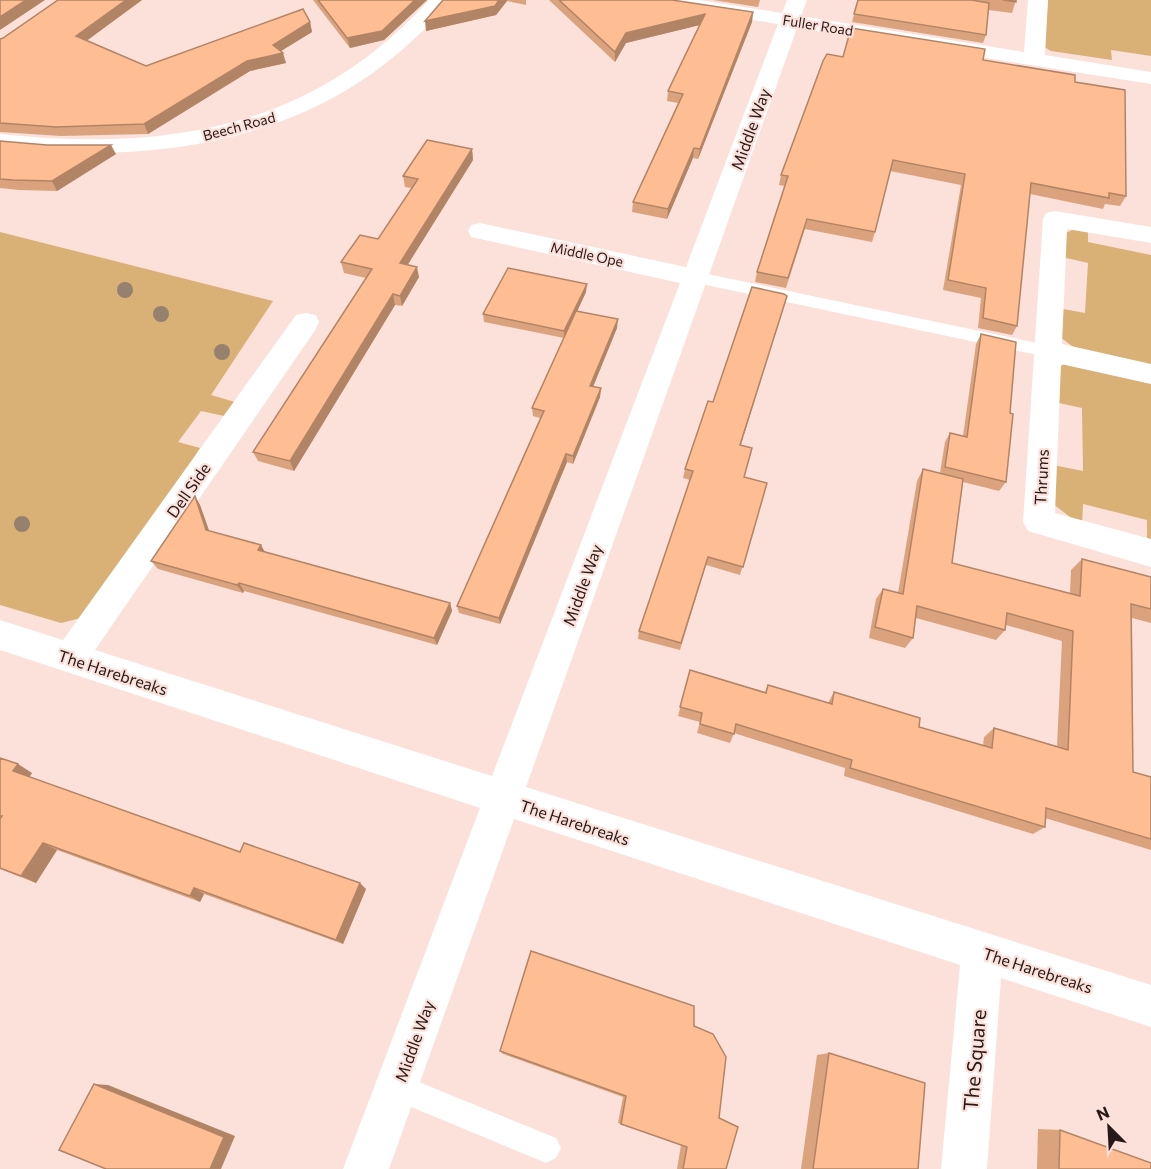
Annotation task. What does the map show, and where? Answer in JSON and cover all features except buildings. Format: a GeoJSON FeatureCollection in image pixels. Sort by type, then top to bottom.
{"type":"FeatureCollection","features":[{"type":"Feature","properties":{"kind":"street","name":"Beech Road"},"geometry":{"type":"LineString","coordinates":[[0,141],[56,147],[95,148],[173,141],[247,126],[284,114],[331,91],[399,40],[440,0]]}},
{"type":"Feature","properties":{"kind":"street","name":"Fuller Road"},"geometry":{"type":"LineString","coordinates":[[662,0],[793,10],[1034,60],[1151,78]]}},
{"type":"Feature","properties":{"kind":"street"},"geometry":{"type":"LineString","coordinates":[[1034,60],[1038,0]]}},
{"type":"Feature","properties":{"kind":"street","name":"Middle Way"},"geometry":{"type":"LineString","coordinates":[[366,1169],[793,10]]}},
{"type":"Feature","properties":{"kind":"street","name":"Thrums"},"geometry":{"type":"LineString","coordinates":[[1151,235],[1055,219],[1039,522],[1151,553]]}},
{"type":"Feature","properties":{"kind":"street","name":"Middle Ope"},"geometry":{"type":"LineString","coordinates":[[480,231],[693,277]]}},
{"type":"Feature","properties":{"kind":"street","name":"Dell Side"},"geometry":{"type":"LineString","coordinates":[[70,658],[306,322]]}},
{"type":"Feature","properties":{"kind":"street"},"geometry":{"type":"LineString","coordinates":[[1047,351],[1151,374]]}},
{"type":"Feature","properties":{"kind":"street","name":"The Harebreaks"},"geometry":{"type":"LineString","coordinates":[[0,635],[1151,1006]]}},
{"type":"Feature","properties":{"kind":"street","name":"The Square"},"geometry":{"type":"LineString","coordinates":[[964,1169],[982,952]]}},
{"type":"Feature","properties":{"kind":"lane"},"geometry":{"type":"LineString","coordinates":[[693,277],[1047,351]]}},
{"type":"Feature","properties":{"kind":"lane"},"geometry":{"type":"LineString","coordinates":[[397,1087],[546,1148]]}},
{"type":"Feature","properties":{"kind":"shaded area"},"geometry":{"type":"Polygon","coordinates":[[[1048,0],[1151,0],[1151,56],[1111,50],[1112,60],[1051,51],[1044,47],[1048,0]]]}},
{"type":"Feature","properties":{"kind":"shaded area"},"geometry":{"type":"Polygon","coordinates":[[[1088,228],[1088,242],[1151,255],[1151,366],[1076,349],[1056,334],[1058,308],[1085,313],[1088,263],[1062,257],[1064,234],[1072,230],[1088,228]]]}},
{"type":"Feature","properties":{"kind":"shaded area"},"geometry":{"type":"Polygon","coordinates":[[[0,232],[273,301],[211,395],[235,402],[224,416],[201,411],[178,442],[200,448],[188,467],[81,618],[61,623],[0,605],[0,232]]]}},
{"type":"Feature","properties":{"kind":"shaded area"},"geometry":{"type":"Polygon","coordinates":[[[1066,363],[1151,381],[1151,544],[1147,543],[1147,520],[1083,504],[1082,526],[1053,504],[1053,465],[1083,471],[1082,408],[1054,402],[1058,368],[1066,363]]]}}]}
